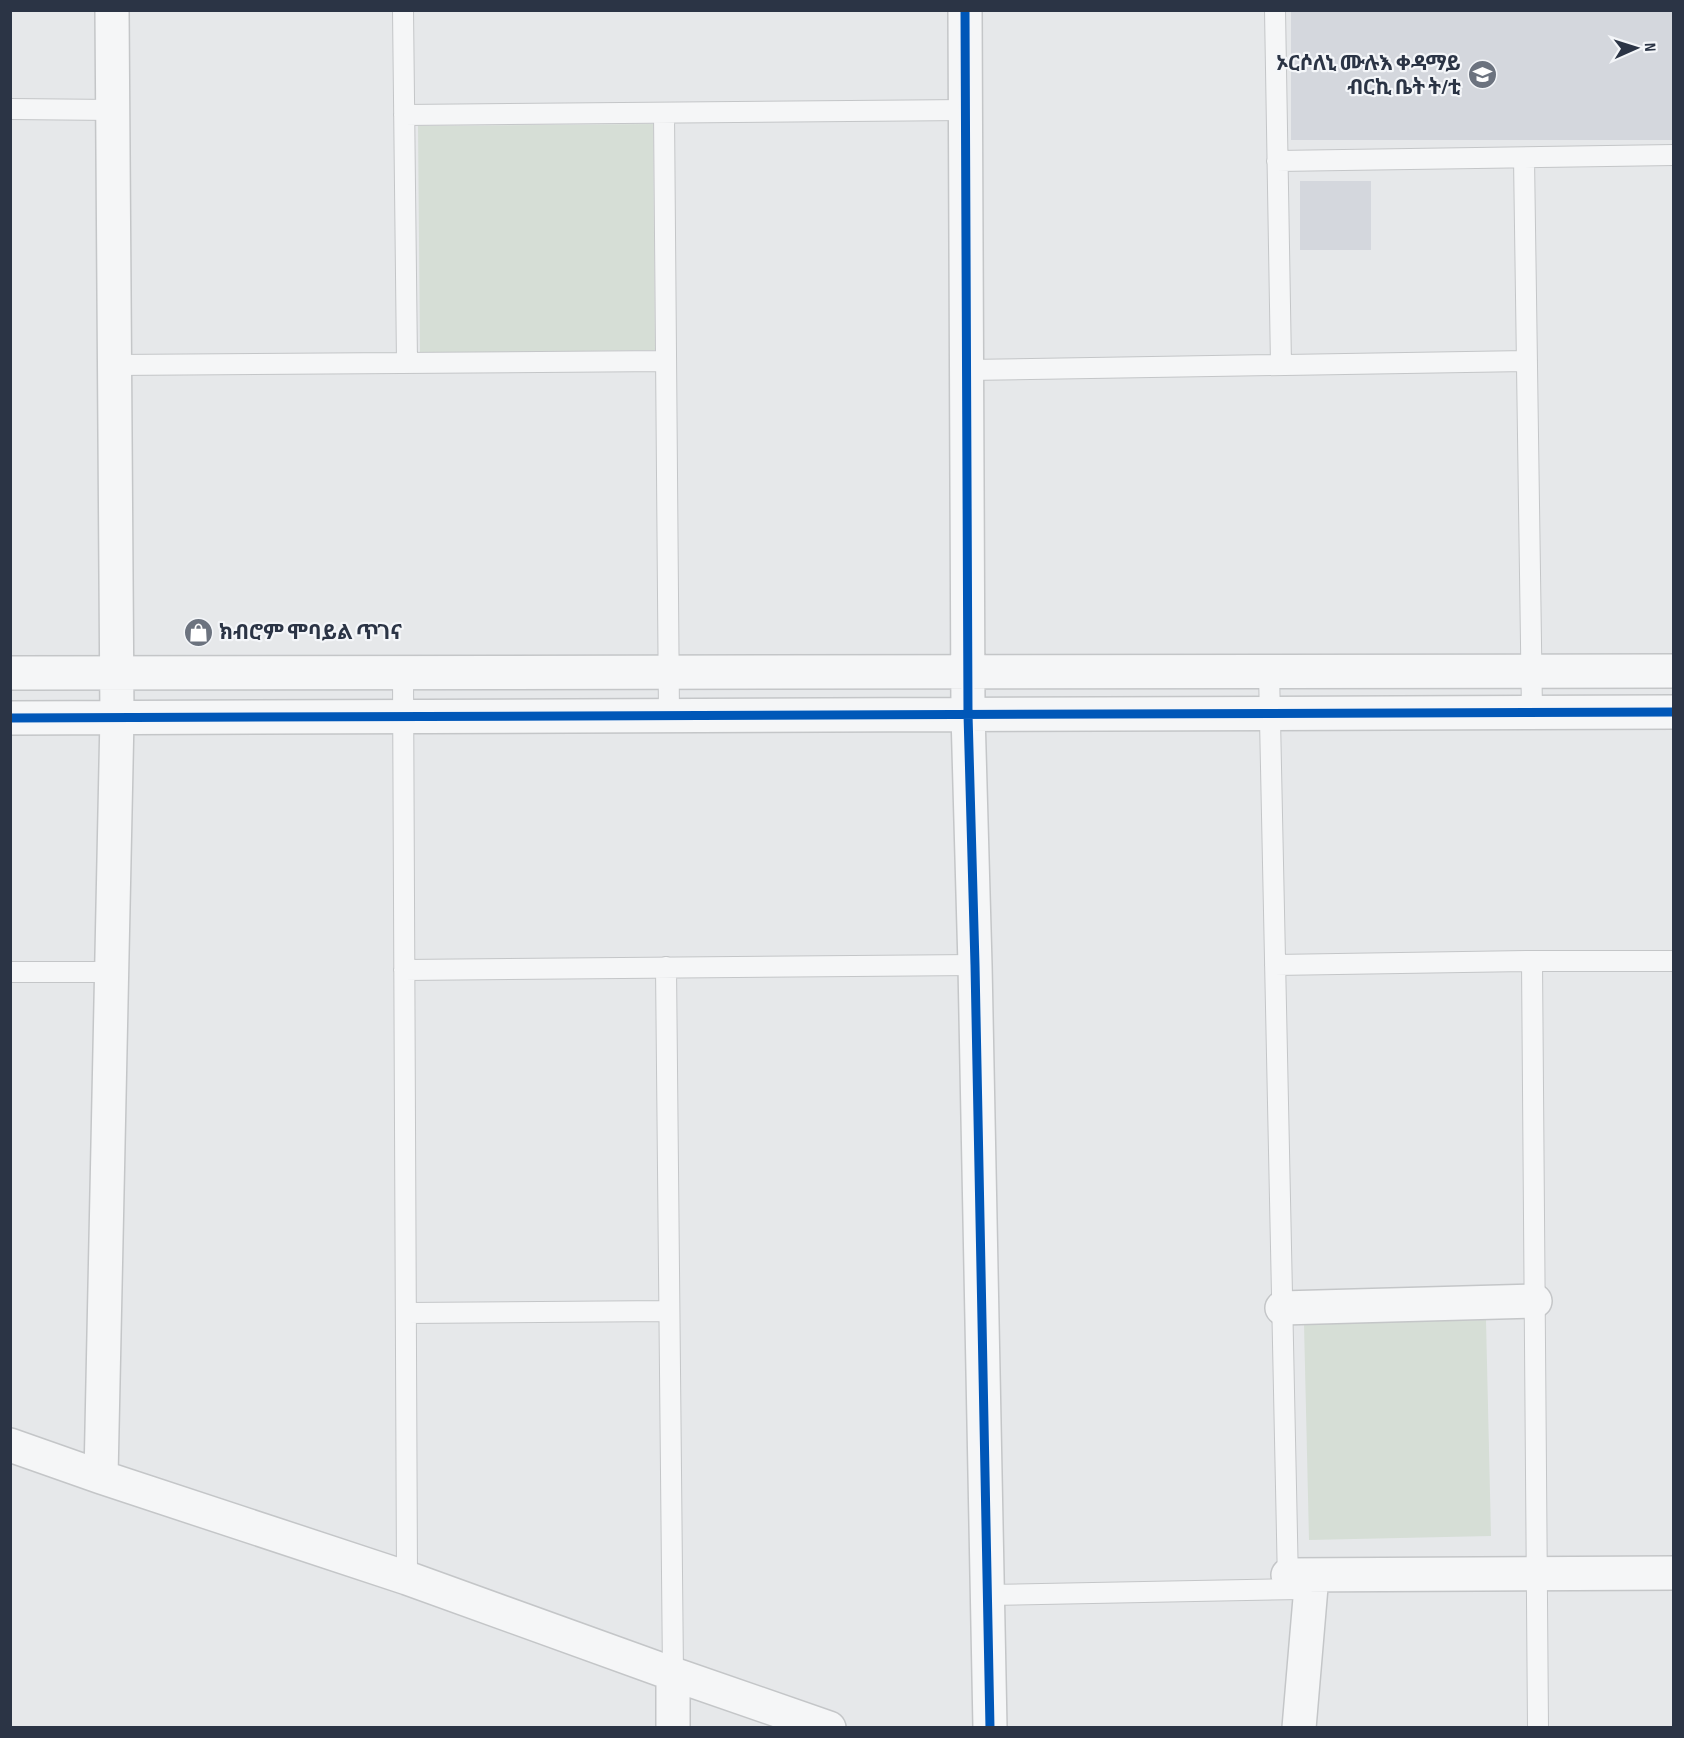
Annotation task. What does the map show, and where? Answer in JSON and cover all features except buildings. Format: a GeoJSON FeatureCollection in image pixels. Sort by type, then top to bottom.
{"type":"FeatureCollection","features":[{"type":"Feature","properties":{"kind":"street"},"geometry":{"type":"LineString","coordinates":[[101,1477],[117,717],[112,10]]}},
{"type":"Feature","properties":{"kind":"street"},"geometry":{"type":"LineString","coordinates":[[965,10],[968,714],[990,1728]]}},
{"type":"Feature","properties":{"kind":"street"},"geometry":{"type":"LineString","coordinates":[[10,673],[1674,671]]}},
{"type":"Feature","properties":{"kind":"street"},"geometry":{"type":"LineString","coordinates":[[10,718],[1674,712]]}},
{"type":"Feature","properties":{"kind":"street"},"geometry":{"type":"LineString","coordinates":[[1282,1308],[1535,1301]]}},
{"type":"Feature","properties":{"kind":"street"},"geometry":{"type":"LineString","coordinates":[[10,1445],[407,1578],[829,1728]]}},
{"type":"Feature","properties":{"kind":"street"},"geometry":{"type":"LineString","coordinates":[[1299,1728],[1300,1582],[1537,1574],[1674,1573]]}},
{"type":"Feature","properties":{"kind":"street"},"geometry":{"type":"LineString","coordinates":[[673,1674],[673,1728]]}},
{"type":"Feature","properties":{"kind":"lane"},"geometry":{"type":"LineString","coordinates":[[403,10],[407,363]]}},
{"type":"Feature","properties":{"kind":"lane"},"geometry":{"type":"LineString","coordinates":[[1275,10],[1281,365]]}},
{"type":"Feature","properties":{"kind":"lane"},"geometry":{"type":"LineString","coordinates":[[10,109],[113,110]]}},
{"type":"Feature","properties":{"kind":"lane"},"geometry":{"type":"LineString","coordinates":[[404,115],[966,110]]}},
{"type":"Feature","properties":{"kind":"lane"},"geometry":{"type":"LineString","coordinates":[[664,113],[669,715]]}},
{"type":"Feature","properties":{"kind":"lane"},"geometry":{"type":"LineString","coordinates":[[1277,161],[1674,155]]}},
{"type":"Feature","properties":{"kind":"lane"},"geometry":{"type":"LineString","coordinates":[[1524,158],[1532,712]]}},
{"type":"Feature","properties":{"kind":"lane"},"geometry":{"type":"LineString","coordinates":[[114,365],[666,361]]}},
{"type":"Feature","properties":{"kind":"lane"},"geometry":{"type":"LineString","coordinates":[[967,370],[1527,361]]}},
{"type":"Feature","properties":{"kind":"lane"},"geometry":{"type":"LineString","coordinates":[[988,1594],[1300,1582],[1282,1308],[1269,671]]}},
{"type":"Feature","properties":{"kind":"lane"},"geometry":{"type":"LineString","coordinates":[[403,672],[407,1578]]}},
{"type":"Feature","properties":{"kind":"lane"},"geometry":{"type":"LineString","coordinates":[[1532,961],[1538,1728]]}},
{"type":"Feature","properties":{"kind":"lane"},"geometry":{"type":"LineString","coordinates":[[1275,965],[1674,961]]}},
{"type":"Feature","properties":{"kind":"lane"},"geometry":{"type":"LineString","coordinates":[[404,970],[975,965]]}},
{"type":"Feature","properties":{"kind":"lane"},"geometry":{"type":"LineString","coordinates":[[666,968],[673,1674]]}},
{"type":"Feature","properties":{"kind":"lane"},"geometry":{"type":"LineString","coordinates":[[10,972],[111,972]]}},
{"type":"Feature","properties":{"kind":"lane"},"geometry":{"type":"LineString","coordinates":[[406,1313],[669,1311]]}},
{"type":"Feature","properties":{"kind":"shaded area","name":"ኦርሶለኒ ሙሉእ ቀዳማይ ብርኪ ቤት ት/ቲ"},"geometry":{"type":"Polygon","coordinates":[[[1291,11],[1673,11],[1673,140],[1291,140],[1291,11]]]}},
{"type":"Feature","properties":{"kind":"shaded area"},"geometry":{"type":"Polygon","coordinates":[[[653,124],[655,350],[420,353],[418,126],[653,124]]]}},
{"type":"Feature","properties":{"kind":"shaded area"},"geometry":{"type":"Polygon","coordinates":[[[1300,181],[1371,181],[1371,250],[1300,250],[1300,181]]]}},
{"type":"Feature","properties":{"kind":"shaded area"},"geometry":{"type":"Polygon","coordinates":[[[1486,1320],[1491,1536],[1309,1540],[1304,1324],[1486,1320]]]}},
{"type":"Feature","properties":{"kind":"cycle path"},"geometry":{"type":"LineString","coordinates":[[965,10],[968,714],[990,1728]]}},
{"type":"Feature","properties":{"kind":"cycle path"},"geometry":{"type":"LineString","coordinates":[[10,718],[1674,712]]}},
{"type":"Feature","properties":{"kind":"place","name":"ኦርሶለኒ ሙሉእ ቀዳማይ ብርኪ ቤት ት/ቲ"},"geometry":{"type":"Point","coordinates":[1482,75]}},
{"type":"Feature","properties":{"kind":"place","name":"ክብሮም ሞባይል ጥገና"},"geometry":{"type":"Point","coordinates":[198,632]}}]}
